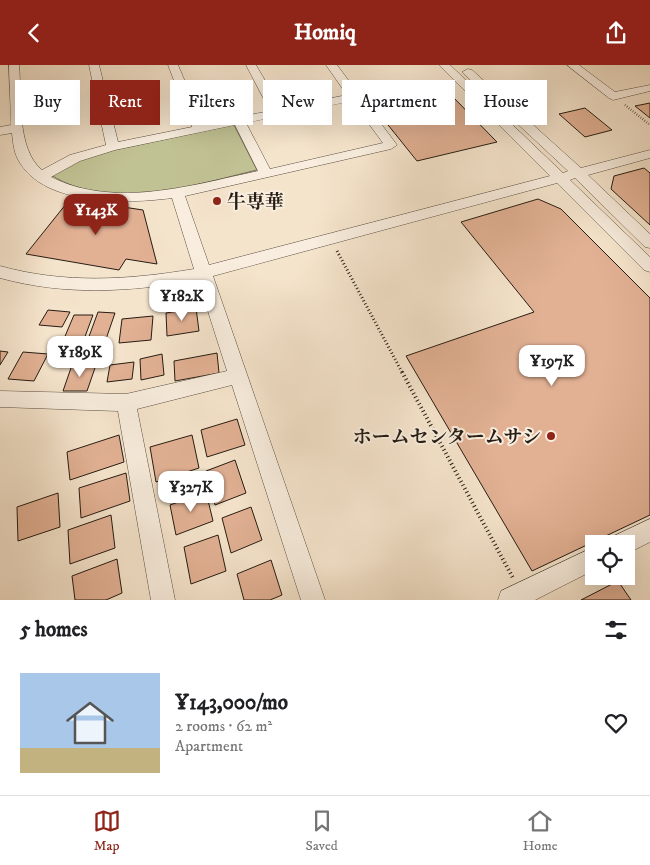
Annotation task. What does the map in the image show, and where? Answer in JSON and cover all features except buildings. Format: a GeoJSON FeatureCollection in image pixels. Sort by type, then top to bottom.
{"type":"FeatureCollection","features":[{"type":"Feature","properties":{"kind":"street"},"geometry":{"type":"LineString","coordinates":[[14,65],[20,150],[28,164],[42,176],[64,187],[92,195],[134,197],[177,193],[391,145],[376,125]]}},
{"type":"Feature","properties":{"kind":"street"},"geometry":{"type":"LineString","coordinates":[[94,65],[113,147]]}},
{"type":"Feature","properties":{"kind":"street"},"geometry":{"type":"LineString","coordinates":[[173,65],[199,129]]}},
{"type":"Feature","properties":{"kind":"street"},"geometry":{"type":"LineString","coordinates":[[251,65],[263,87]]}},
{"type":"Feature","properties":{"kind":"street"},"geometry":{"type":"LineString","coordinates":[[331,65],[342,80]]}},
{"type":"Feature","properties":{"kind":"street"},"geometry":{"type":"LineString","coordinates":[[444,65],[650,266]]}},
{"type":"Feature","properties":{"kind":"street"},"geometry":{"type":"LineString","coordinates":[[460,65],[578,173],[650,243]]}},
{"type":"Feature","properties":{"kind":"street"},"geometry":{"type":"LineString","coordinates":[[572,65],[613,96],[650,88]]}},
{"type":"Feature","properties":{"kind":"street"},"geometry":{"type":"LineString","coordinates":[[42,176],[75,158],[113,147],[219,125]]}},
{"type":"Feature","properties":{"kind":"street"},"geometry":{"type":"LineString","coordinates":[[241,125],[266,174]]}},
{"type":"Feature","properties":{"kind":"street"},"geometry":{"type":"LineString","coordinates":[[0,131],[18,128]]}},
{"type":"Feature","properties":{"kind":"street"},"geometry":{"type":"LineString","coordinates":[[0,272],[16,277],[57,284],[102,285],[147,283],[203,273],[650,154]]}},
{"type":"Feature","properties":{"kind":"street"},"geometry":{"type":"LineString","coordinates":[[177,193],[313,600]]}},
{"type":"Feature","properties":{"kind":"street"},"geometry":{"type":"LineString","coordinates":[[0,399],[126,403],[238,376]]}},
{"type":"Feature","properties":{"kind":"street"},"geometry":{"type":"LineString","coordinates":[[126,403],[163,600]]}},
{"type":"Feature","properties":{"kind":"street"},"geometry":{"type":"LineString","coordinates":[[635,538],[650,530]]}},
{"type":"Feature","properties":{"kind":"street"},"geometry":{"type":"LineString","coordinates":[[519,598],[585,563]]}},
{"type":"Feature","properties":{"kind":"path"},"geometry":{"type":"LineString","coordinates":[[613,96],[650,125]]}},
{"type":"Feature","properties":{"kind":"path"},"geometry":{"type":"LineString","coordinates":[[330,239],[519,598]]}},
{"type":"Feature","properties":{"kind":"green space"},"geometry":{"type":"Polygon","coordinates":[[[234,125],[257,170],[180,188],[126,194],[100,192],[74,186],[51,175],[78,161],[114,150],[234,125]]]}},
{"type":"Feature","properties":{"kind":"place","name":"牛専華"},"geometry":{"type":"Point","coordinates":[217,201]}},
{"type":"Feature","properties":{"kind":"place","name":"ホームセンタームサシ"},"geometry":{"type":"Point","coordinates":[551,436]}}]}
